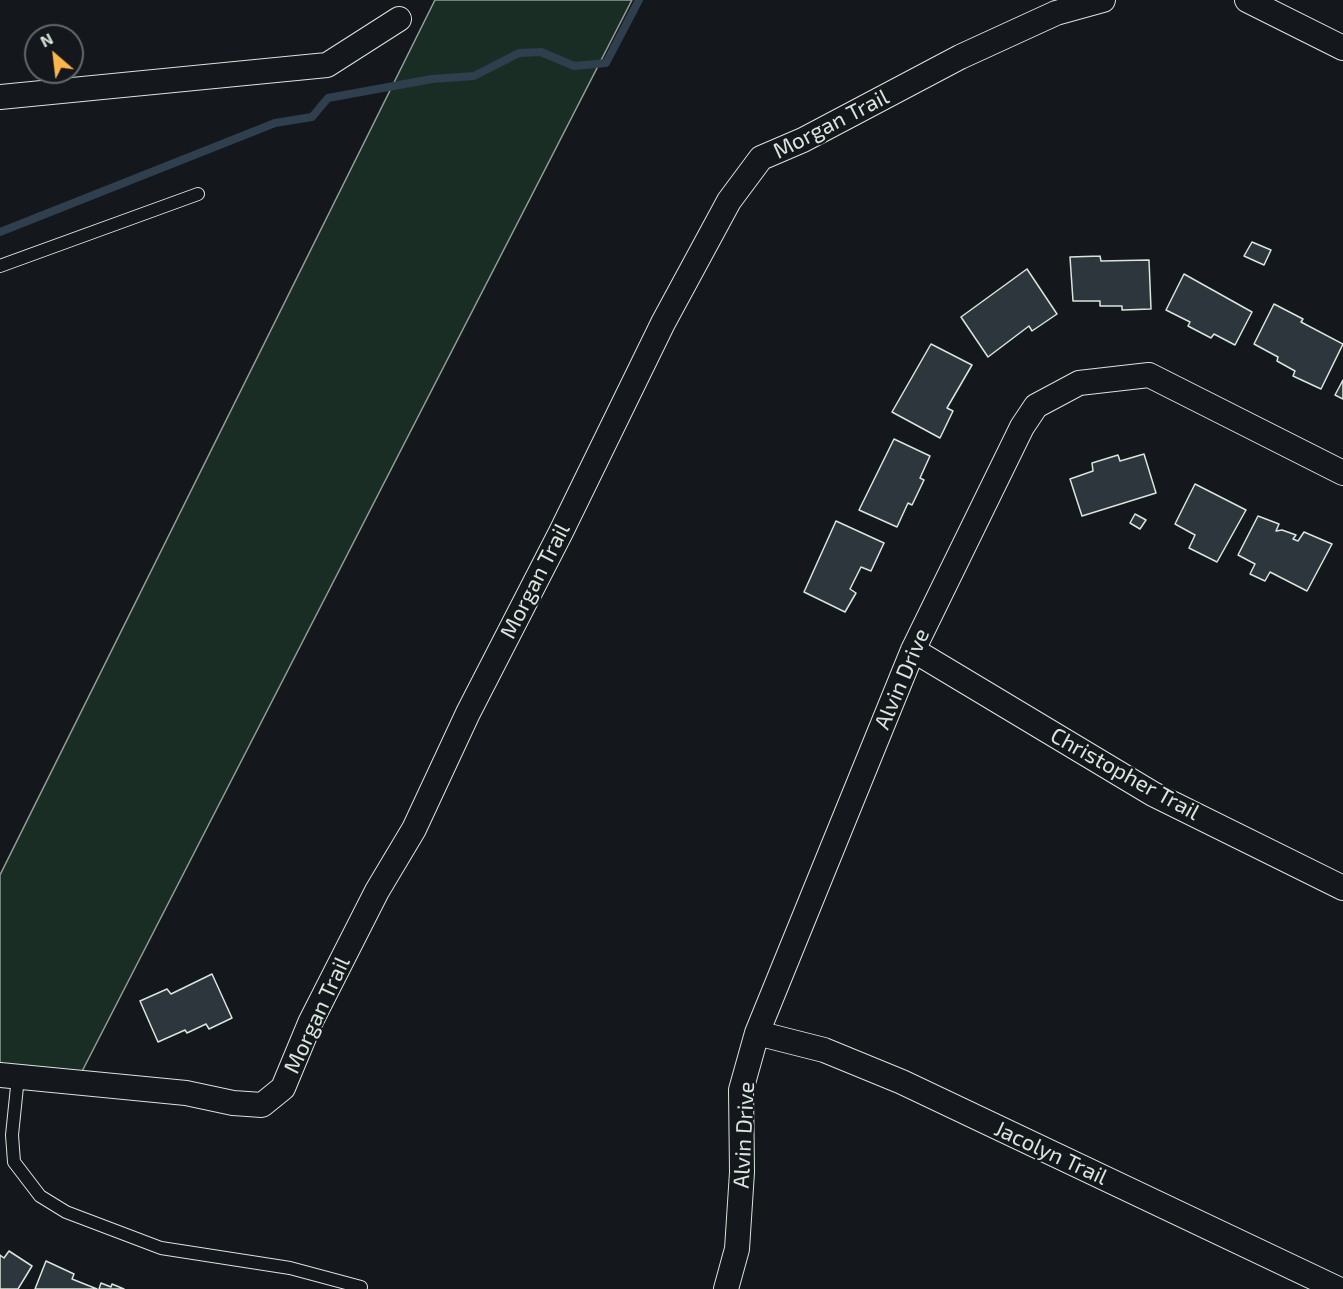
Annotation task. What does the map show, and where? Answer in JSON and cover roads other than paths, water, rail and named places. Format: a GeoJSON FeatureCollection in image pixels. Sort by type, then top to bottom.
{"type":"FeatureCollection","features":[{"type":"Feature","properties":{"kind":"street","name":"Morgan Trail"},"geometry":{"type":"LineString","coordinates":[[9,1076],[186,1093],[233,1103],[262,1105],[283,1088],[310,1023],[376,891],[414,829],[468,713],[561,532],[658,334],[729,201],[761,158],[803,140],[960,57],[1056,14],[1103,0]]}},
{"type":"Feature","properties":{"kind":"street"},"geometry":{"type":"LineString","coordinates":[[1247,0],[1343,48]]}},
{"type":"Feature","properties":{"kind":"street"},"geometry":{"type":"LineString","coordinates":[[0,96],[327,66],[399,20]]}},
{"type":"Feature","properties":{"kind":"street","name":"Alvin Drive"},"geometry":{"type":"LineString","coordinates":[[726,1289],[737,1249],[742,1172],[741,1090],[757,1033],[913,650],[1022,427],[1036,406],[1079,383],[1149,375],[1343,473]]}},
{"type":"Feature","properties":{"kind":"street","name":"Christopher Trail"},"geometry":{"type":"LineString","coordinates":[[913,650],[1153,794],[1343,888]]}},
{"type":"Feature","properties":{"kind":"street","name":"Jacolyn Trail"},"geometry":{"type":"LineString","coordinates":[[757,1033],[824,1050],[902,1082],[1338,1289]]}},
{"type":"Feature","properties":{"kind":"lane"},"geometry":{"type":"LineString","coordinates":[[0,266],[198,194]]}},
{"type":"Feature","properties":{"kind":"lane"},"geometry":{"type":"LineString","coordinates":[[9,1076],[14,1162],[40,1196],[66,1212],[161,1248],[290,1268],[361,1287]]}},
{"type":"Feature","properties":{"kind":"waterway"},"geometry":{"type":"LineString","coordinates":[[0,232],[275,123],[312,117],[328,98],[432,79],[474,76],[519,53],[541,52],[574,66],[606,63],[639,0]]}}]}
